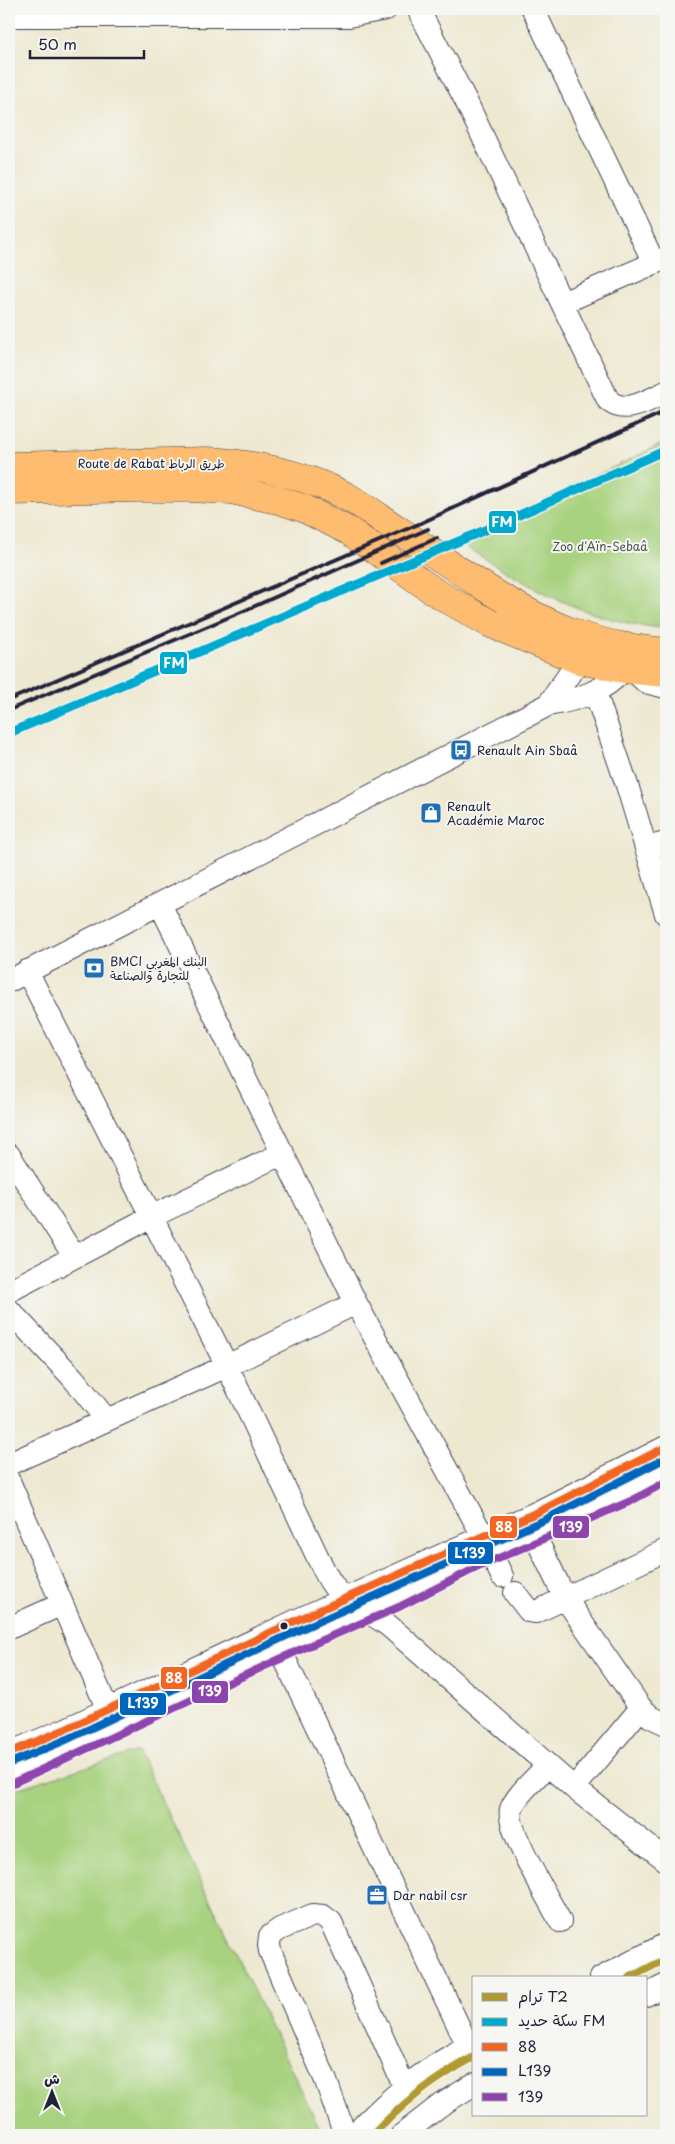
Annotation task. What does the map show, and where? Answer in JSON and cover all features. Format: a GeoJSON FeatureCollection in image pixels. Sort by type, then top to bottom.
{"type":"FeatureCollection","features":[{"type":"Feature","properties":{"kind":"main road","name":"Route de Rabat طريق الرباط"},"geometry":{"type":"LineString","coordinates":[[9,466],[207,460],[237,462],[283,471],[310,480],[353,500],[459,570],[516,604],[560,627],[593,640],[666,652]]}},
{"type":"Feature","properties":{"kind":"main road","name":"Route de Rabat طريق الرباط"},"geometry":{"type":"LineString","coordinates":[[9,491],[189,488],[231,490],[278,500],[328,519],[460,608],[489,623],[579,660],[629,669],[666,673]]}},
{"type":"Feature","properties":{"kind":"street"},"geometry":{"type":"LineString","coordinates":[[9,16],[349,16],[386,9]]}},
{"type":"Feature","properties":{"kind":"street"},"geometry":{"type":"LineString","coordinates":[[418,9],[465,99],[608,400],[618,407],[631,407],[666,392]]}},
{"type":"Feature","properties":{"kind":"street"},"geometry":{"type":"LineString","coordinates":[[533,9],[660,260],[562,303]]}},
{"type":"Feature","properties":{"kind":"street"},"geometry":{"type":"LineString","coordinates":[[548,705],[579,660]]}},
{"type":"Feature","properties":{"kind":"street"},"geometry":{"type":"LineString","coordinates":[[666,687],[646,682],[629,669],[595,692],[572,701],[548,705],[18,976],[151,1217],[227,1366],[334,1588],[346,1599],[367,1610],[389,1626],[574,1788],[666,1860]]}},
{"type":"Feature","properties":{"kind":"street"},"geometry":{"type":"LineString","coordinates":[[595,692],[627,785],[656,845],[666,914]]}},
{"type":"Feature","properties":{"kind":"street"},"geometry":{"type":"LineString","coordinates":[[160,904],[356,1303],[508,1585],[529,1611],[536,1612],[666,1550]]}},
{"type":"Feature","properties":{"kind":"street"},"geometry":{"type":"LineString","coordinates":[[9,1290],[151,1217],[283,1153]]}},
{"type":"Feature","properties":{"kind":"street"},"geometry":{"type":"LineString","coordinates":[[9,1155],[74,1256]]}},
{"type":"Feature","properties":{"kind":"street"},"geometry":{"type":"LineString","coordinates":[[9,1464],[227,1366],[356,1303]]}},
{"type":"Feature","properties":{"kind":"street"},"geometry":{"type":"LineString","coordinates":[[9,1310],[73,1378],[106,1419]]}},
{"type":"Feature","properties":{"kind":"street"},"geometry":{"type":"LineString","coordinates":[[13,1756],[280,1649],[367,1610],[486,1544],[547,1507],[666,1446]]}},
{"type":"Feature","properties":{"kind":"street"},"geometry":{"type":"LineString","coordinates":[[13,1756],[107,1708],[346,1599],[486,1544],[533,1532],[627,1492],[666,1471]]}},
{"type":"Feature","properties":{"kind":"street"},"geometry":{"type":"LineString","coordinates":[[9,1482],[107,1708]]}},
{"type":"Feature","properties":{"kind":"street"},"geometry":{"type":"LineString","coordinates":[[533,1532],[565,1598],[641,1708],[651,1717],[666,1724]]}},
{"type":"Feature","properties":{"kind":"street"},"geometry":{"type":"LineString","coordinates":[[9,1628],[62,1604]]}},
{"type":"Feature","properties":{"kind":"street"},"geometry":{"type":"LineString","coordinates":[[280,1649],[471,2045],[404,2086],[354,2135]]}},
{"type":"Feature","properties":{"kind":"street"},"geometry":{"type":"LineString","coordinates":[[574,1788],[641,1708]]}},
{"type":"Feature","properties":{"kind":"street"},"geometry":{"type":"LineString","coordinates":[[548,1765],[513,1805],[510,1818],[517,1839],[560,1921]]}},
{"type":"Feature","properties":{"kind":"street"},"geometry":{"type":"LineString","coordinates":[[346,2135],[326,2081],[270,1951],[269,1941],[274,1932],[312,1915],[323,1916],[331,1922],[404,2086]]}},
{"type":"Feature","properties":{"kind":"street"},"geometry":{"type":"LineString","coordinates":[[605,1976],[666,1944]]}},
{"type":"Feature","properties":{"kind":"street"},"geometry":{"type":"LineString","coordinates":[[648,1994],[666,1985]]}},
{"type":"Feature","properties":{"kind":"street"},"geometry":{"type":"LineString","coordinates":[[402,2135],[438,2107],[472,2085]]}},
{"type":"Feature","properties":{"kind":"green space","name":"Zoo d'Aïn-Sebaâ"},"geometry":{"type":"Polygon","coordinates":[[[666,442],[666,628],[637,625],[582,610],[532,586],[458,542],[666,442]]]}},
{"type":"Feature","properties":{"kind":"green space"},"geometry":{"type":"Polygon","coordinates":[[[138,1751],[323,2135],[9,2135],[9,1791],[138,1751]]]}},
{"type":"Feature","properties":{"kind":"railway"},"geometry":{"type":"LineString","coordinates":[[9,700],[421,523],[666,411]]}},
{"type":"Feature","properties":{"kind":"railway"},"geometry":{"type":"LineString","coordinates":[[9,710],[246,610],[428,529]]}},
{"type":"Feature","properties":{"kind":"railway"},"geometry":{"type":"LineString","coordinates":[[381,563],[437,538]]}},
{"type":"Feature","properties":{"kind":"tram line","name":"T2"},"geometry":{"type":"LineString","coordinates":[[633,1976],[666,1959]]}},
{"type":"Feature","properties":{"kind":"tram line","name":"T2"},"geometry":{"type":"LineString","coordinates":[[373,2135],[420,2092],[472,2058]]}},
{"type":"Feature","properties":{"kind":"rail line","name":"FM"},"geometry":{"type":"LineString","coordinates":[[9,733],[492,527],[666,450]]}},
{"type":"Feature","properties":{"kind":"transit line","name":"88"},"geometry":{"type":"LineString","coordinates":[[9,1753],[64,1730],[293,1622],[538,1512],[666,1447]]}},
{"type":"Feature","properties":{"kind":"transit line","name":"L139"},"geometry":{"type":"LineString","coordinates":[[13,1762],[68,1739],[297,1631],[542,1521],[666,1458]]}},
{"type":"Feature","properties":{"kind":"transit line","name":"139"},"geometry":{"type":"LineString","coordinates":[[13,1783],[306,1647],[399,1607],[478,1567],[631,1501],[666,1482]]}},
{"type":"Feature","properties":{"kind":"place","name":"Renault Ain Sbaâ"},"geometry":{"type":"Point","coordinates":[461,750]}},
{"type":"Feature","properties":{"kind":"place","name":"Renault Académie Maroc"},"geometry":{"type":"Point","coordinates":[431,813]}},
{"type":"Feature","properties":{"kind":"place","name":"BMCI البنك المغربي للتجارة والصناعة"},"geometry":{"type":"Point","coordinates":[94,968]}},
{"type":"Feature","properties":{"kind":"place","name":"Dar nabil csr"},"geometry":{"type":"Point","coordinates":[377,1895]}}]}
